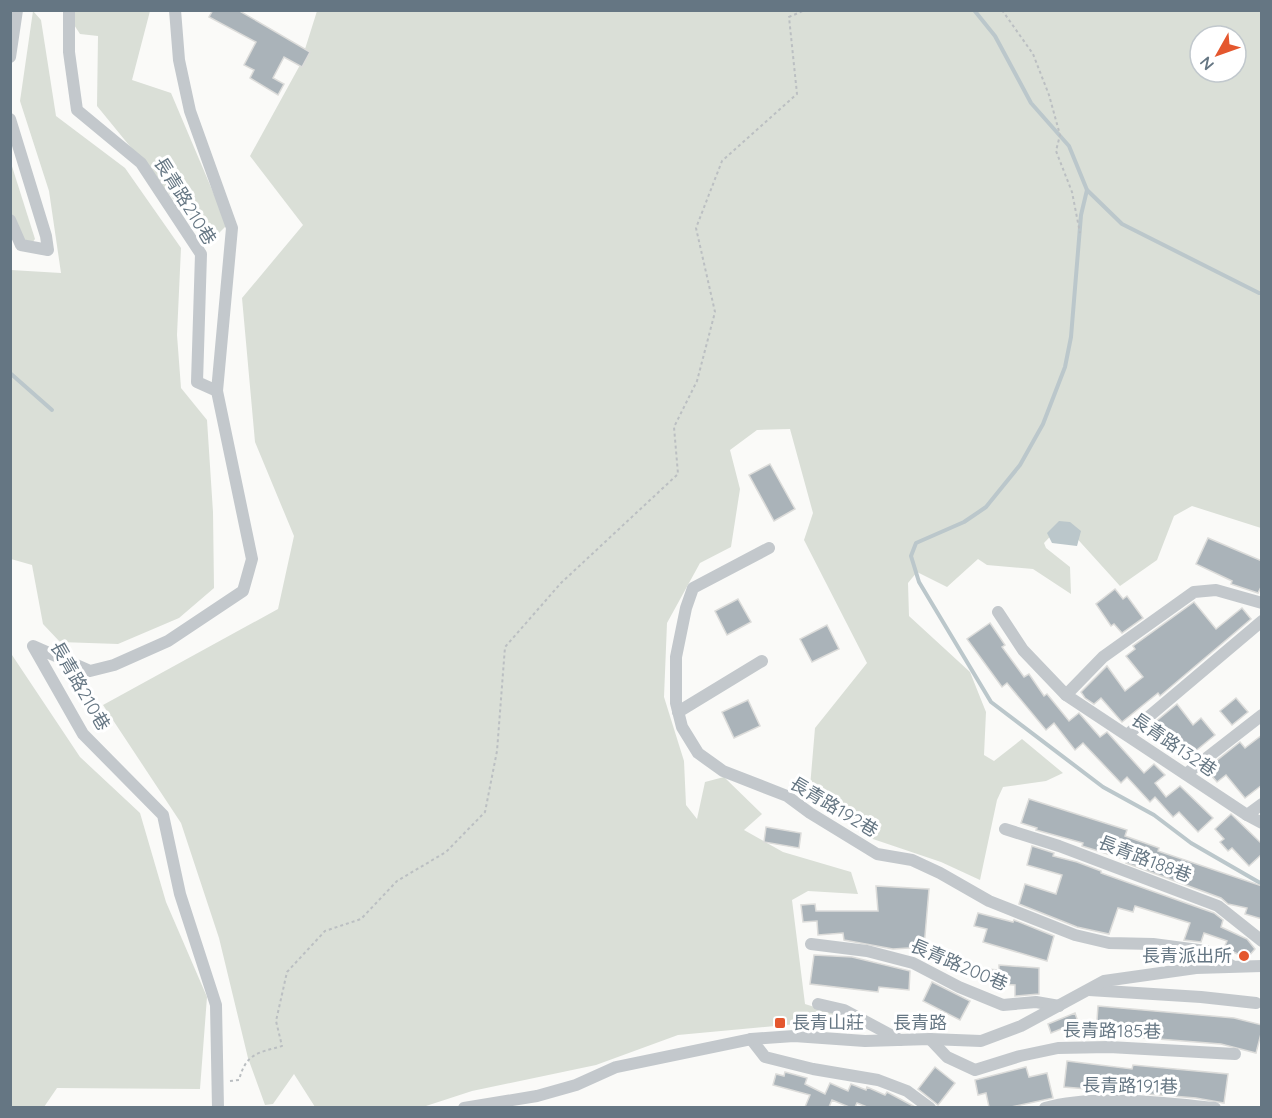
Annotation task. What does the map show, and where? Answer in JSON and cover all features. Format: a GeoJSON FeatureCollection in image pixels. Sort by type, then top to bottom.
{"type":"FeatureCollection","features":[{"type":"Feature","properties":{"kind":"street"},"geometry":{"type":"LineString","coordinates":[[10,57],[17,10]]}},
{"type":"Feature","properties":{"kind":"street","name":"長青路210巷"},"geometry":{"type":"LineString","coordinates":[[69,10],[69,52],[77,110],[141,163],[201,254],[197,382],[217,391]]}},
{"type":"Feature","properties":{"kind":"street","name":"長青路210巷"},"geometry":{"type":"LineString","coordinates":[[175,10],[179,60],[190,111],[232,228],[217,391],[252,560],[243,591],[168,641],[114,665],[90,671],[33,646],[83,734],[163,816],[180,894],[216,1005],[218,1107]]}},
{"type":"Feature","properties":{"kind":"street"},"geometry":{"type":"LineString","coordinates":[[10,118],[46,236],[48,250],[21,245],[10,220]]}},
{"type":"Feature","properties":{"kind":"street","name":"長青路192巷"},"geometry":{"type":"LineString","coordinates":[[769,548],[693,588],[686,608],[676,657],[676,703],[682,727],[698,753],[723,771],[787,796],[810,813],[877,854],[912,860],[989,901],[1075,935],[1108,943],[1153,944],[1206,951],[1232,966]]}},
{"type":"Feature","properties":{"kind":"street"},"geometry":{"type":"LineString","coordinates":[[1066,695],[1103,657],[1194,592],[1216,590],[1262,603]]}},
{"type":"Feature","properties":{"kind":"street","name":"長青路132巷"},"geometry":{"type":"LineString","coordinates":[[998,612],[1023,650],[1066,695],[1262,823]]}},
{"type":"Feature","properties":{"kind":"street"},"geometry":{"type":"LineString","coordinates":[[1127,735],[1262,621]]}},
{"type":"Feature","properties":{"kind":"street"},"geometry":{"type":"LineString","coordinates":[[678,712],[762,661]]}},
{"type":"Feature","properties":{"kind":"street"},"geometry":{"type":"LineString","coordinates":[[1186,774],[1262,715]]}},
{"type":"Feature","properties":{"kind":"street"},"geometry":{"type":"LineString","coordinates":[[1247,815],[1262,804]]}},
{"type":"Feature","properties":{"kind":"street","name":"長青路188巷"},"geometry":{"type":"LineString","coordinates":[[1005,829],[1091,857],[1218,906],[1262,941]]}},
{"type":"Feature","properties":{"kind":"street","name":"長青路200巷"},"geometry":{"type":"LineString","coordinates":[[811,944],[867,951],[913,963],[959,987],[1003,1005],[1036,1002],[1059,1006]]}},
{"type":"Feature","properties":{"kind":"street","name":"長青路"},"geometry":{"type":"LineString","coordinates":[[464,1107],[537,1096],[576,1085],[616,1067],[751,1039],[794,1036],[865,1041],[990,1039],[1059,1006],[1104,981],[1142,974],[1232,966],[1262,966]]}},
{"type":"Feature","properties":{"kind":"street"},"geometry":{"type":"LineString","coordinates":[[1089,990],[1201,997],[1256,1004]]}},
{"type":"Feature","properties":{"kind":"street"},"geometry":{"type":"LineString","coordinates":[[818,1004],[844,1010],[900,1040]]}},
{"type":"Feature","properties":{"kind":"street"},"geometry":{"type":"LineString","coordinates":[[751,1039],[765,1057],[813,1069],[878,1080],[908,1091],[930,1107]]}},
{"type":"Feature","properties":{"kind":"street","name":"長青路185巷"},"geometry":{"type":"LineString","coordinates":[[930,1039],[947,1057],[975,1070],[1020,1056],[1058,1048],[1109,1047],[1235,1054]]}},
{"type":"Feature","properties":{"kind":"street","name":"長青路191巷"},"geometry":{"type":"LineString","coordinates":[[1045,1107],[1061,1103],[1117,1102],[1215,1107]]}},
{"type":"Feature","properties":{"kind":"path"},"geometry":{"type":"LineString","coordinates":[[217,1082],[239,1080],[242,1067],[253,1054],[282,1046],[276,1022],[287,972],[325,931],[361,919],[398,881],[446,852],[485,812],[497,751],[505,647],[561,583],[678,474],[675,427],[697,381],[715,312],[696,228],[722,161],[796,94],[789,17],[805,10]]}},
{"type":"Feature","properties":{"kind":"path"},"geometry":{"type":"LineString","coordinates":[[1002,10],[1033,54],[1049,95],[1060,135],[1056,151],[1072,192],[1080,233]]}},
{"type":"Feature","properties":{"kind":"shaded area"},"geometry":{"type":"Polygon","coordinates":[[[33,11],[41,20],[56,116],[125,168],[181,248],[177,335],[181,388],[207,420],[213,512],[214,588],[179,618],[118,644],[60,642],[43,624],[32,565],[11,559],[11,270],[61,273],[49,191],[20,101],[33,11]]]}},
{"type":"Feature","properties":{"kind":"shaded area"},"geometry":{"type":"Polygon","coordinates":[[[65,11],[150,11],[132,80],[171,93],[227,225],[209,243],[97,106],[98,36],[80,34],[65,11]]]}},
{"type":"Feature","properties":{"kind":"shaded area"},"geometry":{"type":"Polygon","coordinates":[[[317,11],[1261,11],[1261,528],[1192,506],[1174,516],[1157,560],[1120,586],[1063,523],[1044,543],[1046,548],[1070,567],[1071,594],[1033,569],[987,565],[978,559],[947,587],[917,572],[908,583],[909,616],[970,672],[986,712],[984,755],[994,761],[1022,739],[1063,773],[1046,781],[1003,787],[997,800],[980,880],[941,862],[867,837],[810,787],[815,728],[867,663],[804,540],[813,513],[790,429],[757,430],[730,450],[740,489],[731,547],[700,563],[667,623],[664,697],[684,761],[686,805],[697,819],[705,782],[724,777],[762,814],[744,830],[783,852],[851,872],[858,894],[808,891],[792,900],[805,1004],[830,1012],[866,1031],[828,1021],[678,1035],[596,1065],[472,1091],[426,1106],[315,1107],[294,1074],[273,1104],[265,1105],[248,1058],[219,938],[181,823],[103,705],[278,609],[294,536],[255,442],[242,298],[303,225],[250,156],[300,65],[317,11]]]}},
{"type":"Feature","properties":{"kind":"shaded area"},"geometry":{"type":"Polygon","coordinates":[[[10,160],[35,239],[26,251],[11,220],[10,160]]]}},
{"type":"Feature","properties":{"kind":"shaded area"},"geometry":{"type":"Polygon","coordinates":[[[1059,521],[1070,522],[1081,531],[1077,546],[1052,543],[1047,533],[1059,521]]]}},
{"type":"Feature","properties":{"kind":"shaded area"},"geometry":{"type":"Polygon","coordinates":[[[10,652],[80,757],[140,813],[166,902],[207,997],[200,1089],[57,1088],[44,1107],[11,1107],[10,652]]]}},
{"type":"Feature","properties":{"kind":"building"},"geometry":{"type":"Polygon","coordinates":[[[213,10],[238,10],[310,52],[302,67],[284,57],[273,78],[284,84],[278,95],[250,78],[254,70],[244,65],[256,42],[209,17],[213,10]]]}},
{"type":"Feature","properties":{"kind":"building"},"geometry":{"type":"Polygon","coordinates":[[[770,464],[795,509],[774,521],[749,475],[770,464]]]}},
{"type":"Feature","properties":{"kind":"building"},"geometry":{"type":"Polygon","coordinates":[[[1208,538],[1262,561],[1262,585],[1258,593],[1231,584],[1232,581],[1196,564],[1208,538]]]}},
{"type":"Feature","properties":{"kind":"building"},"geometry":{"type":"Polygon","coordinates":[[[1115,589],[1123,599],[1127,596],[1143,618],[1122,633],[1114,624],[1111,626],[1096,604],[1115,589]]]}},
{"type":"Feature","properties":{"kind":"building"},"geometry":{"type":"Polygon","coordinates":[[[738,599],[751,622],[727,635],[715,611],[738,599]]]}},
{"type":"Feature","properties":{"kind":"building"},"geometry":{"type":"Polygon","coordinates":[[[1194,602],[1216,629],[1242,608],[1251,619],[1160,696],[1158,693],[1122,722],[1101,698],[1094,704],[1085,698],[1081,692],[1107,666],[1125,691],[1143,677],[1126,656],[1135,649],[1133,646],[1194,602]]]}},
{"type":"Feature","properties":{"kind":"building"},"geometry":{"type":"Polygon","coordinates":[[[990,623],[1005,645],[1002,647],[1024,677],[1029,674],[1044,696],[1047,694],[1069,721],[1079,713],[1100,737],[1107,732],[1144,773],[1154,764],[1165,775],[1155,783],[1166,797],[1180,786],[1213,818],[1198,832],[1179,812],[1173,817],[1155,797],[1150,802],[1127,777],[1121,783],[1083,743],[1075,750],[1054,723],[1046,730],[1007,683],[1002,687],[967,639],[990,623]]]}},
{"type":"Feature","properties":{"kind":"building"},"geometry":{"type":"Polygon","coordinates":[[[827,625],[839,649],[812,662],[800,639],[827,625]]]}},
{"type":"Feature","properties":{"kind":"building"},"geometry":{"type":"Polygon","coordinates":[[[1236,698],[1248,712],[1232,725],[1220,711],[1236,698]]]}},
{"type":"Feature","properties":{"kind":"building"},"geometry":{"type":"Polygon","coordinates":[[[748,700],[760,726],[734,738],[722,712],[748,700]]]}},
{"type":"Feature","properties":{"kind":"building"},"geometry":{"type":"Polygon","coordinates":[[[1177,704],[1193,725],[1201,718],[1215,735],[1187,758],[1170,737],[1162,743],[1149,727],[1177,704]]]}},
{"type":"Feature","properties":{"kind":"building"},"geometry":{"type":"Polygon","coordinates":[[[1262,735],[1262,785],[1245,798],[1226,775],[1217,782],[1206,769],[1240,742],[1245,748],[1262,735]]]}},
{"type":"Feature","properties":{"kind":"building"},"geometry":{"type":"Polygon","coordinates":[[[1029,799],[1127,830],[1125,836],[1159,848],[1158,851],[1262,886],[1262,919],[1245,914],[1247,908],[1228,904],[1221,898],[1126,863],[1127,860],[1021,823],[1029,799]]]}},
{"type":"Feature","properties":{"kind":"building"},"geometry":{"type":"Polygon","coordinates":[[[1231,814],[1262,844],[1262,854],[1249,866],[1232,848],[1228,851],[1220,842],[1224,839],[1215,829],[1231,814]]]}},
{"type":"Feature","properties":{"kind":"building"},"geometry":{"type":"Polygon","coordinates":[[[766,827],[801,833],[799,848],[764,842],[766,827]]]}},
{"type":"Feature","properties":{"kind":"building"},"geometry":{"type":"Polygon","coordinates":[[[1032,846],[1054,853],[1053,856],[1077,862],[1101,871],[1101,873],[1214,913],[1223,920],[1221,927],[1247,939],[1255,949],[1247,958],[1224,948],[1227,941],[1204,933],[1201,942],[1184,940],[1190,923],[1135,906],[1133,912],[1118,908],[1109,934],[1077,927],[1019,904],[1025,884],[1056,894],[1062,875],[1027,865],[1032,846]]]}},
{"type":"Feature","properties":{"kind":"building"},"geometry":{"type":"Polygon","coordinates":[[[876,886],[929,889],[924,947],[893,949],[844,940],[843,933],[818,935],[817,921],[803,922],[801,905],[815,904],[816,911],[878,911],[876,886]]]}},
{"type":"Feature","properties":{"kind":"building"},"geometry":{"type":"Polygon","coordinates":[[[978,913],[1013,922],[1014,920],[1054,936],[1047,961],[983,942],[987,929],[974,926],[978,913]]]}},
{"type":"Feature","properties":{"kind":"building"},"geometry":{"type":"Polygon","coordinates":[[[814,955],[852,957],[910,971],[909,990],[879,987],[878,992],[810,984],[814,955]]]}},
{"type":"Feature","properties":{"kind":"building"},"geometry":{"type":"Polygon","coordinates":[[[999,965],[1039,968],[1039,994],[1015,996],[1015,985],[985,983],[986,969],[999,970],[999,965]]]}},
{"type":"Feature","properties":{"kind":"building"},"geometry":{"type":"Polygon","coordinates":[[[932,982],[970,1001],[960,1020],[923,1001],[932,982]]]}},
{"type":"Feature","properties":{"kind":"building"},"geometry":{"type":"Polygon","coordinates":[[[1098,1006],[1234,1018],[1262,1025],[1262,1030],[1256,1053],[1221,1044],[1096,1034],[1098,1006]]]}},
{"type":"Feature","properties":{"kind":"building"},"geometry":{"type":"Polygon","coordinates":[[[1075,1013],[1078,1022],[1051,1033],[1048,1024],[1075,1013]]]}},
{"type":"Feature","properties":{"kind":"building"},"geometry":{"type":"Polygon","coordinates":[[[1067,1061],[1132,1069],[1133,1065],[1228,1074],[1224,1103],[1196,1098],[1064,1087],[1067,1061]]]}},
{"type":"Feature","properties":{"kind":"building"},"geometry":{"type":"Polygon","coordinates":[[[935,1067],[955,1083],[938,1105],[918,1089],[935,1067]]]}},
{"type":"Feature","properties":{"kind":"building"},"geometry":{"type":"Polygon","coordinates":[[[1026,1067],[1029,1077],[1047,1073],[1053,1098],[1011,1107],[989,1107],[986,1093],[978,1095],[975,1080],[1026,1067]]]}},
{"type":"Feature","properties":{"kind":"building"},"geometry":{"type":"Polygon","coordinates":[[[785,1072],[807,1078],[805,1084],[825,1094],[830,1083],[848,1091],[851,1084],[866,1090],[867,1087],[885,1095],[887,1092],[915,1107],[867,1107],[857,1103],[855,1107],[849,1107],[832,1100],[829,1107],[805,1107],[810,1095],[773,1085],[776,1074],[784,1076],[785,1072]]]}},
{"type":"Feature","properties":{"kind":"waterway"},"geometry":{"type":"LineString","coordinates":[[974,10],[995,36],[1031,103],[1069,146],[1087,190],[1081,215],[1071,337],[1065,367],[1043,424],[1020,465],[986,507],[964,522],[916,543],[911,556],[919,582],[991,702],[1103,787],[1154,815],[1191,843],[1262,884]]}},
{"type":"Feature","properties":{"kind":"waterway"},"geometry":{"type":"LineString","coordinates":[[1087,190],[1122,224],[1259,293]]}},
{"type":"Feature","properties":{"kind":"waterway"},"geometry":{"type":"LineString","coordinates":[[10,373],[52,410]]}},
{"type":"Feature","properties":{"kind":"place","name":"長青派出所"},"geometry":{"type":"Point","coordinates":[1244,956]}},
{"type":"Feature","properties":{"kind":"place","name":"長青山莊"},"geometry":{"type":"Point","coordinates":[780,1023]}}]}
